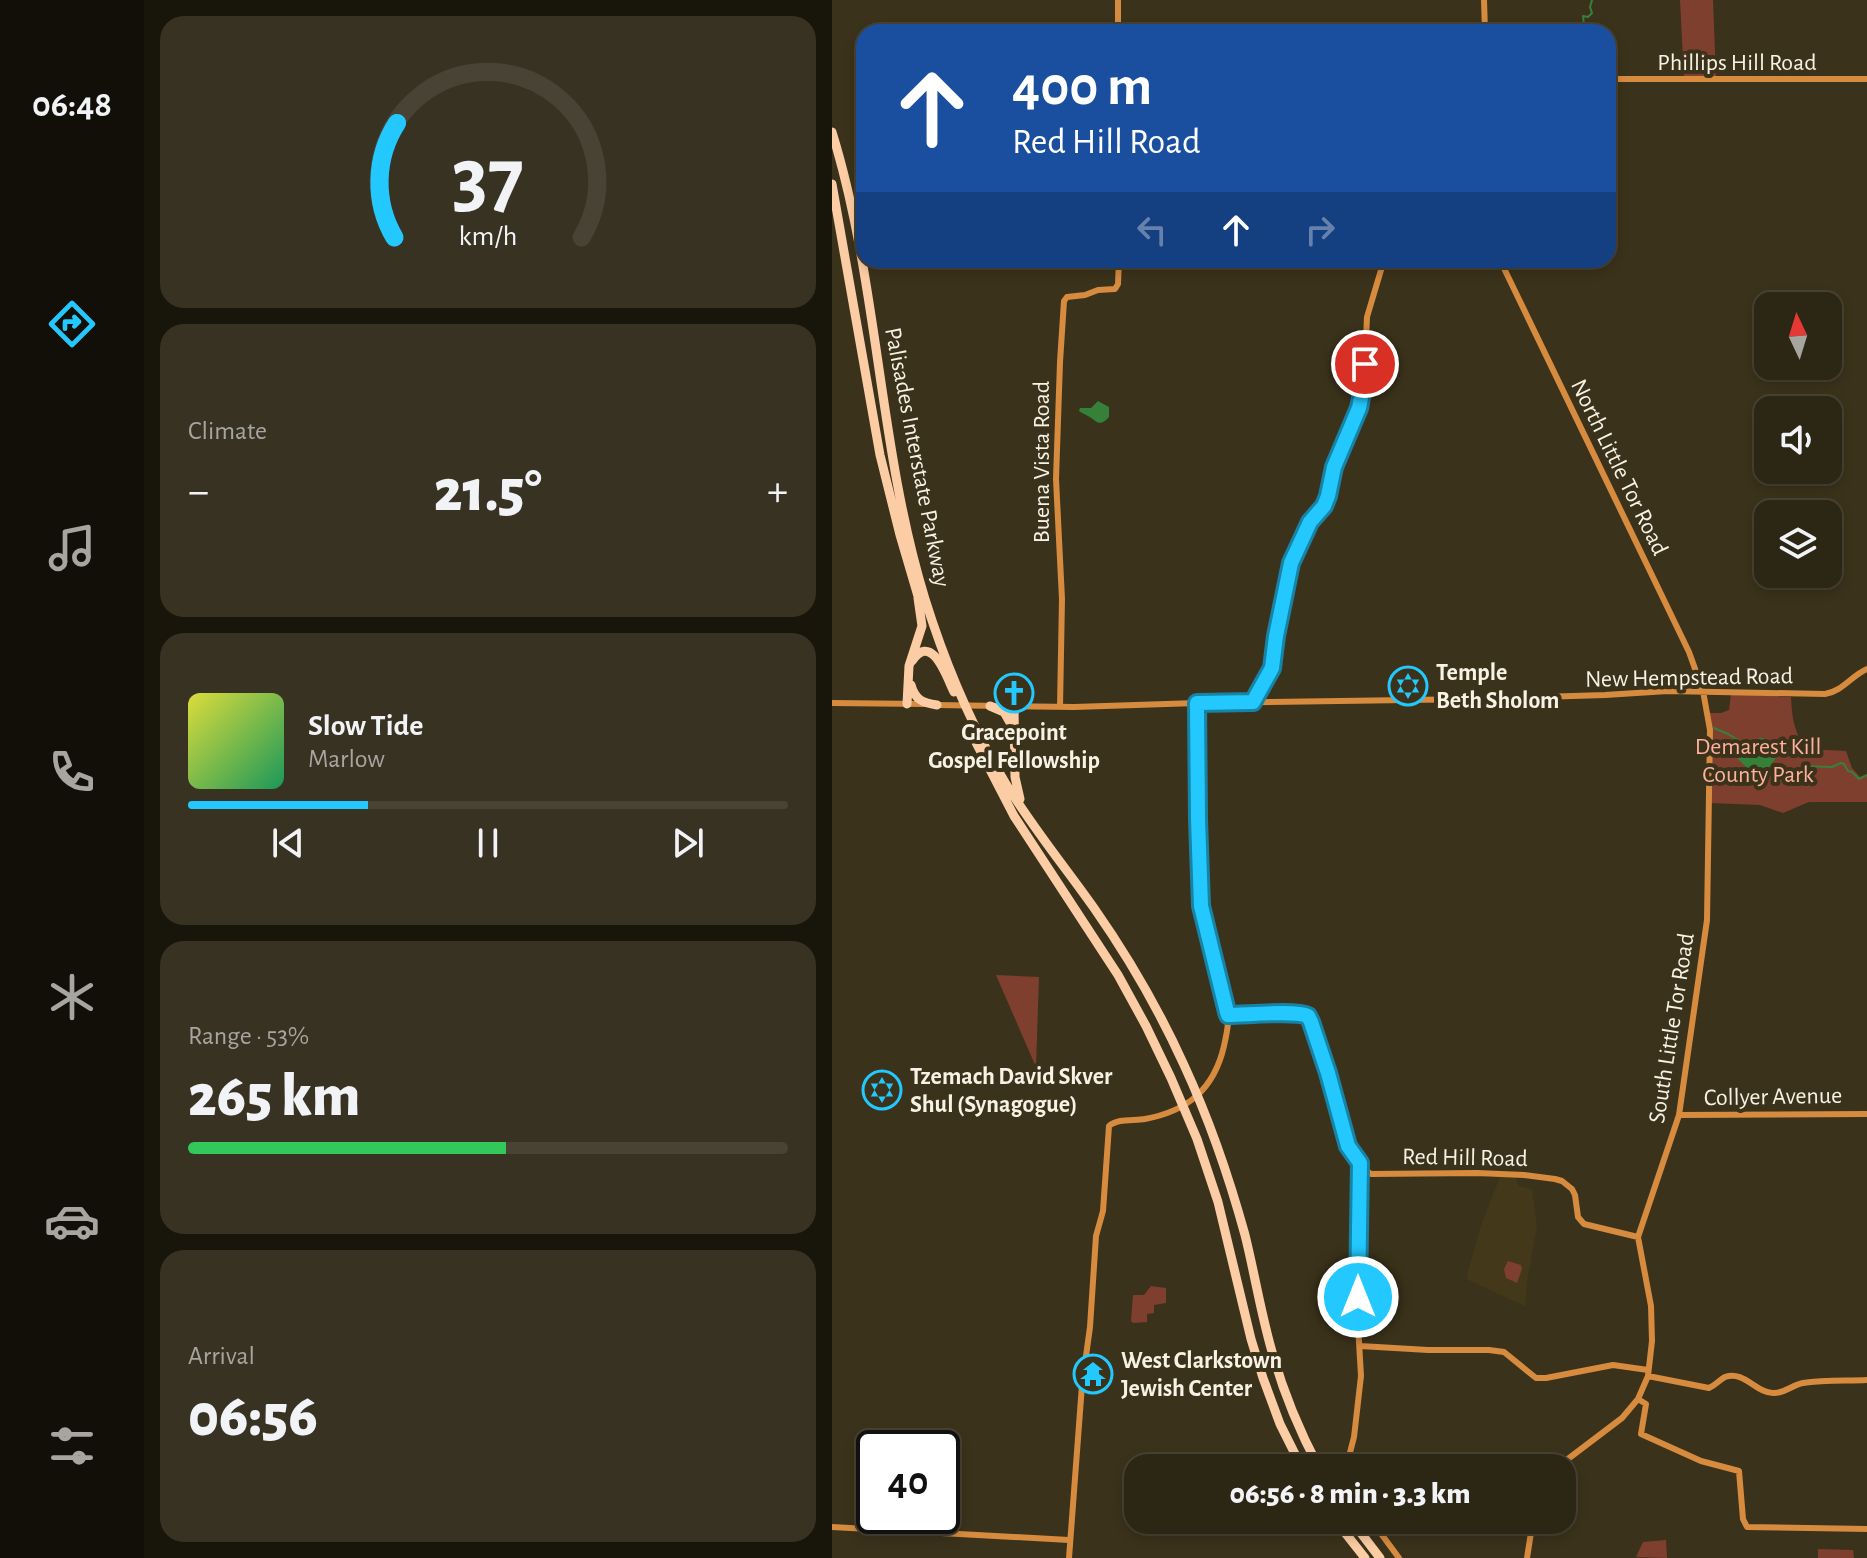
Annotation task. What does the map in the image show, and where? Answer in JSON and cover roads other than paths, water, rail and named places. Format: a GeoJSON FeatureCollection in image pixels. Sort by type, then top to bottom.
{"type":"FeatureCollection","features":[{"type":"Feature","properties":{"kind":"highway","name":"Palisades Interstate Parkway"},"geometry":{"type":"LineString","coordinates":[[832,132],[856,229]]}},
{"type":"Feature","properties":{"kind":"highway","name":"Palisades Interstate Parkway"},"geometry":{"type":"LineString","coordinates":[[832,184],[880,455],[914,583],[957,696],[1009,808],[1118,975],[1168,1070],[1197,1139],[1218,1202],[1265,1386],[1295,1454]]}},
{"type":"Feature","properties":{"kind":"highway","name":"Palisades Interstate Parkway"},"geometry":{"type":"LineString","coordinates":[[863,268],[910,544],[957,696]]}},
{"type":"Feature","properties":{"kind":"highway"},"geometry":{"type":"LineString","coordinates":[[908,704],[909,666],[922,624],[914,583]]}},
{"type":"Feature","properties":{"kind":"highway"},"geometry":{"type":"LineString","coordinates":[[908,704],[914,657],[921,653],[929,652],[937,658],[957,696]]}},
{"type":"Feature","properties":{"kind":"highway"},"geometry":{"type":"LineString","coordinates":[[910,683],[919,700],[937,705]]}},
{"type":"Feature","properties":{"kind":"highway"},"geometry":{"type":"LineString","coordinates":[[990,706],[1004,712],[1012,726]]}},
{"type":"Feature","properties":{"kind":"highway"},"geometry":{"type":"LineString","coordinates":[[977,731],[993,758],[1004,762],[1009,759],[1012,753],[1013,706]]}},
{"type":"Feature","properties":{"kind":"highway"},"geometry":{"type":"LineString","coordinates":[[1013,706],[1016,788],[1037,830]]}},
{"type":"Feature","properties":{"kind":"highway","name":"Palisades Interstate Parkway"},"geometry":{"type":"LineString","coordinates":[[965,713],[1005,782],[1132,966],[1193,1084],[1238,1209],[1277,1370],[1312,1454]]}},
{"type":"Feature","properties":{"kind":"highway"},"geometry":{"type":"LineString","coordinates":[[1346,1534],[1365,1558]]}},
{"type":"Feature","properties":{"kind":"highway"},"geometry":{"type":"LineString","coordinates":[[1362,1534],[1380,1558]]}},
{"type":"Feature","properties":{"kind":"street"},"geometry":{"type":"LineString","coordinates":[[1118,0],[1118,24]]}},
{"type":"Feature","properties":{"kind":"street"},"geometry":{"type":"LineString","coordinates":[[1484,0],[1485,24]]}},
{"type":"Feature","properties":{"kind":"street","name":"Phillips Hill Road"},"geometry":{"type":"LineString","coordinates":[[1616,79],[1867,79]]}},
{"type":"Feature","properties":{"kind":"street","name":"Buena Vista Road"},"geometry":{"type":"LineString","coordinates":[[1060,707],[1062,599],[1056,491],[1064,301],[1067,297],[1115,289],[1119,268]]}},
{"type":"Feature","properties":{"kind":"street"},"geometry":{"type":"LineString","coordinates":[[1253,702],[1272,668],[1291,563],[1310,522],[1324,506],[1334,467],[1359,408],[1364,383],[1367,317],[1382,268]]}},
{"type":"Feature","properties":{"kind":"street","name":"North Little Tor Road"},"geometry":{"type":"LineString","coordinates":[[1504,268],[1689,652],[1703,691]]}},
{"type":"Feature","properties":{"kind":"street","name":"New Hempstead Road"},"geometry":{"type":"LineString","coordinates":[[832,703],[1060,707],[1486,699],[1654,691],[1825,694],[1839,690],[1867,669]]}},
{"type":"Feature","properties":{"kind":"street","name":"South Little Tor Road"},"geometry":{"type":"LineString","coordinates":[[1575,1454],[1615,1424],[1638,1399],[1648,1373],[1652,1341],[1651,1306],[1638,1237],[1679,1115],[1707,920],[1710,730],[1703,691]]}},
{"type":"Feature","properties":{"kind":"street"},"geometry":{"type":"LineString","coordinates":[[1069,1558],[1082,1385],[1090,1327],[1096,1236],[1103,1211],[1109,1127],[1113,1122],[1148,1119],[1179,1108],[1201,1092],[1219,1066],[1228,1029],[1228,1015],[1201,906],[1197,703]]}},
{"type":"Feature","properties":{"kind":"street"},"geometry":{"type":"LineString","coordinates":[[1228,1015],[1299,1013],[1308,1016],[1348,1146],[1360,1163],[1360,1398],[1350,1454]]}},
{"type":"Feature","properties":{"kind":"street","name":"Collyer Avenue"},"geometry":{"type":"LineString","coordinates":[[1679,1115],[1867,1114]]}},
{"type":"Feature","properties":{"kind":"street","name":"Red Hill Road"},"geometry":{"type":"LineString","coordinates":[[1360,1163],[1366,1171],[1376,1175],[1477,1173],[1555,1179],[1572,1189],[1577,1212],[1584,1224],[1638,1237]]}},
{"type":"Feature","properties":{"kind":"street"},"geometry":{"type":"LineString","coordinates":[[1360,1346],[1504,1352],[1536,1378],[1613,1365],[1709,1388],[1729,1376],[1744,1379],[1777,1394],[1802,1383],[1867,1380]]}},
{"type":"Feature","properties":{"kind":"street"},"geometry":{"type":"LineString","coordinates":[[1638,1399],[1646,1404],[1641,1434],[1701,1461],[1738,1471],[1743,1519],[1748,1528],[1867,1529]]}},
{"type":"Feature","properties":{"kind":"street"},"geometry":{"type":"LineString","coordinates":[[832,1527],[1069,1540]]}},
{"type":"Feature","properties":{"kind":"street"},"geometry":{"type":"LineString","coordinates":[[1381,1534],[1399,1558]]}},
{"type":"Feature","properties":{"kind":"street"},"geometry":{"type":"LineString","coordinates":[[1527,1558],[1531,1534]]}},
{"type":"Feature","properties":{"kind":"waterway"},"geometry":{"type":"LineString","coordinates":[[1584,24],[1583,16],[1588,17],[1592,13],[1592,0]]}},
{"type":"Feature","properties":{"kind":"waterway"},"geometry":{"type":"LineString","coordinates":[[1714,728],[1740,741],[1742,748]]}},
{"type":"Feature","properties":{"kind":"waterway"},"geometry":{"type":"LineString","coordinates":[[1762,771],[1787,780],[1803,766],[1832,767],[1841,763],[1859,779],[1867,775]]}},
{"type":"Feature","properties":{"kind":"place","name":"Temple Beth Sholom"},"geometry":{"type":"Point","coordinates":[1408,686]}},
{"type":"Feature","properties":{"kind":"place","name":"Gracepoint Gospel Fellowship"},"geometry":{"type":"Point","coordinates":[1014,693]}},
{"type":"Feature","properties":{"kind":"place","name":"Tzemach David Skver Shul (Synagogue)"},"geometry":{"type":"Point","coordinates":[882,1090]}},
{"type":"Feature","properties":{"kind":"place","name":"West Clarkstown Jewish Center"},"geometry":{"type":"Point","coordinates":[1093,1374]}},
{"type":"Feature","properties":{"kind":"park label","name":"Demarest Kill County Park"},"geometry":{"type":"Point","coordinates":[1758,760]}}]}
